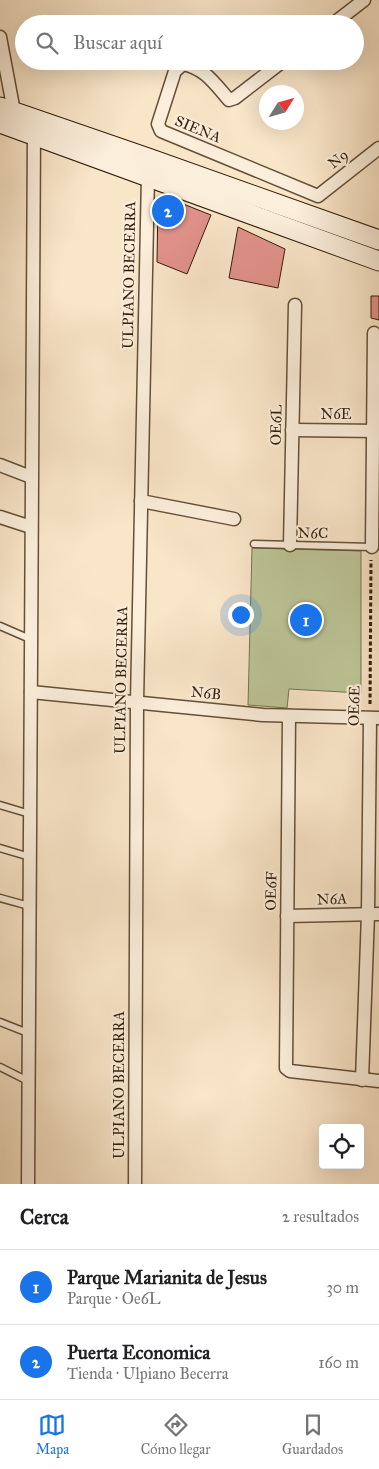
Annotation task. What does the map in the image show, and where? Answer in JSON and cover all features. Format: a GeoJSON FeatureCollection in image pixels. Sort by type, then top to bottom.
{"type":"FeatureCollection","features":[{"type":"Feature","properties":{"kind":"main road"},"geometry":{"type":"LineString","coordinates":[[17,121],[148,176],[379,261]]}},
{"type":"Feature","properties":{"kind":"main road"},"geometry":{"type":"LineString","coordinates":[[17,121],[148,158],[379,240]]}},
{"type":"Feature","properties":{"kind":"street"},"geometry":{"type":"LineString","coordinates":[[345,15],[364,0]]}},
{"type":"Feature","properties":{"kind":"street"},"geometry":{"type":"LineString","coordinates":[[0,37],[17,121],[31,477],[32,640],[28,1184]]}},
{"type":"Feature","properties":{"kind":"street","name":"SIENA"},"geometry":{"type":"LineString","coordinates":[[176,70],[158,124],[161,131],[318,196]]}},
{"type":"Feature","properties":{"kind":"street","name":"SIENA"},"geometry":{"type":"LineString","coordinates":[[200,70],[207,74],[229,100],[235,98],[271,70]]}},
{"type":"Feature","properties":{"kind":"street","name":"N9"},"geometry":{"type":"LineString","coordinates":[[318,196],[379,148]]}},
{"type":"Feature","properties":{"kind":"street","name":"ULPIANO BECERRA"},"geometry":{"type":"LineString","coordinates":[[134,1184],[136,702],[148,176]]}},
{"type":"Feature","properties":{"kind":"street","name":"OE6L"},"geometry":{"type":"LineString","coordinates":[[290,545],[295,305]]}},
{"type":"Feature","properties":{"kind":"street"},"geometry":{"type":"LineString","coordinates":[[374,333],[376,431],[374,541]]}},
{"type":"Feature","properties":{"kind":"street","name":"N6E"},"geometry":{"type":"LineString","coordinates":[[292,430],[376,431]]}},
{"type":"Feature","properties":{"kind":"street"},"geometry":{"type":"LineString","coordinates":[[0,465],[31,477]]}},
{"type":"Feature","properties":{"kind":"street"},"geometry":{"type":"LineString","coordinates":[[141,501],[234,519]]}},
{"type":"Feature","properties":{"kind":"street"},"geometry":{"type":"LineString","coordinates":[[0,517],[31,527]]}},
{"type":"Feature","properties":{"kind":"street","name":"N6B"},"geometry":{"type":"LineString","coordinates":[[31,692],[289,716],[375,718]]}},
{"type":"Feature","properties":{"kind":"street","name":"OE6F"},"geometry":{"type":"LineString","coordinates":[[289,716],[285,1066],[290,1071],[362,1080]]}},
{"type":"Feature","properties":{"kind":"street","name":"OE6E"},"geometry":{"type":"LineString","coordinates":[[362,1080],[373,914],[375,718]]}},
{"type":"Feature","properties":{"kind":"street","name":"N6A"},"geometry":{"type":"LineString","coordinates":[[286,916],[373,914]]}},
{"type":"Feature","properties":{"kind":"street"},"geometry":{"type":"LineString","coordinates":[[362,1080],[379,1081]]}},
{"type":"Feature","properties":{"kind":"lane","name":"N6C"},"geometry":{"type":"LineString","coordinates":[[254,544],[290,545],[374,541]]}},
{"type":"Feature","properties":{"kind":"lane"},"geometry":{"type":"LineString","coordinates":[[0,626],[32,640]]}},
{"type":"Feature","properties":{"kind":"lane"},"geometry":{"type":"LineString","coordinates":[[0,804],[30,814]]}},
{"type":"Feature","properties":{"kind":"lane"},"geometry":{"type":"LineString","coordinates":[[0,848],[30,857]]}},
{"type":"Feature","properties":{"kind":"lane"},"geometry":{"type":"LineString","coordinates":[[0,898],[29,906]]}},
{"type":"Feature","properties":{"kind":"lane"},"geometry":{"type":"LineString","coordinates":[[0,1022],[28,1033]]}},
{"type":"Feature","properties":{"kind":"lane"},"geometry":{"type":"LineString","coordinates":[[0,1067],[28,1081]]}},
{"type":"Feature","properties":{"kind":"path","name":"OE6E"},"geometry":{"type":"LineString","coordinates":[[374,541],[375,718]]}},
{"type":"Feature","properties":{"kind":"green space"},"geometry":{"type":"Polygon","coordinates":[[[252,548],[361,551],[361,693],[289,689],[287,708],[248,705],[252,548]]]}},
{"type":"Feature","properties":{"kind":"building"},"geometry":{"type":"Polygon","coordinates":[[[163,196],[211,215],[187,274],[157,262],[158,199],[163,196]]]}},
{"type":"Feature","properties":{"kind":"building"},"geometry":{"type":"Polygon","coordinates":[[[238,227],[285,249],[278,288],[229,278],[238,227]]]}},
{"type":"Feature","properties":{"kind":"building"},"geometry":{"type":"Polygon","coordinates":[[[371,296],[379,296],[379,320],[371,318],[371,296]]]}},
{"type":"Feature","properties":{"kind":"place","name":"Puerta Economica"},"geometry":{"type":"Point","coordinates":[168,211]}},
{"type":"Feature","properties":{"kind":"place","name":"Parque Marianita de Jesus"},"geometry":{"type":"Point","coordinates":[306,620]}}]}
